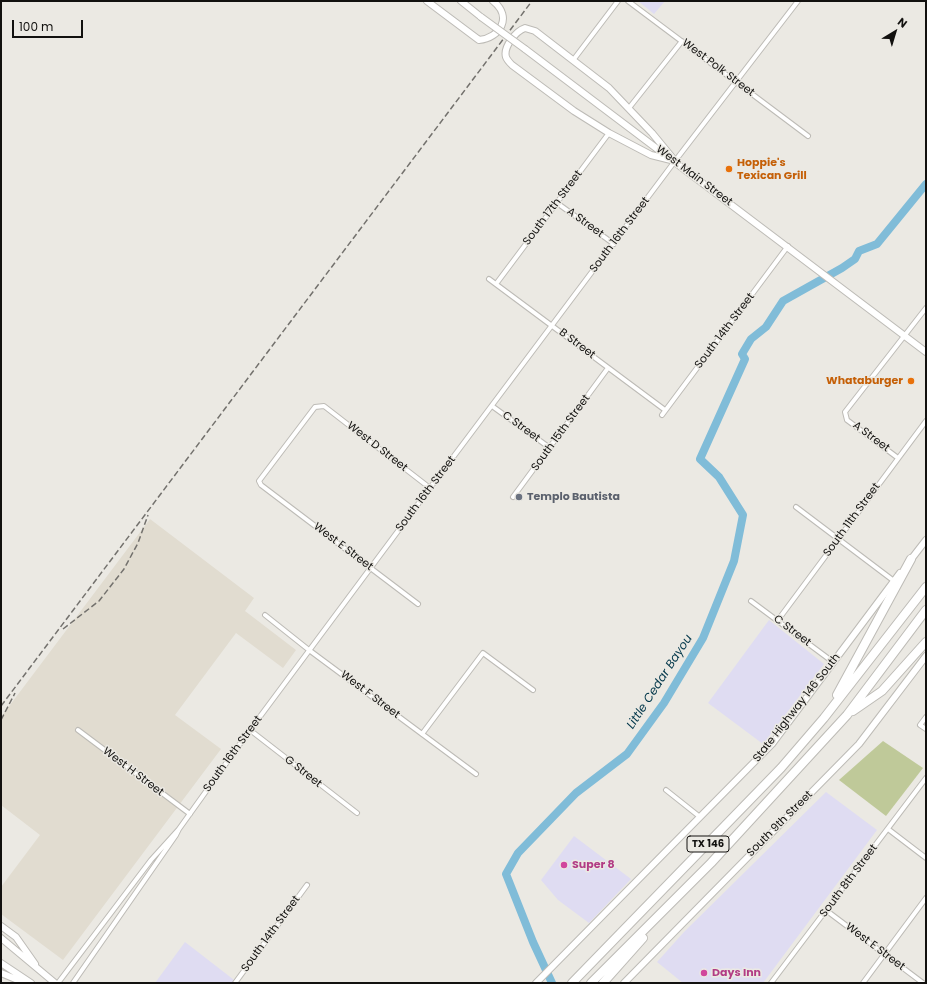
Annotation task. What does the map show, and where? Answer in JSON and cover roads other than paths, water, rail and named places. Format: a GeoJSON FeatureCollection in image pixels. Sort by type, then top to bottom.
{"type":"FeatureCollection","features":[{"type":"Feature","properties":{"kind":"highway"},"geometry":{"type":"LineString","coordinates":[[824,718],[911,559]]}},
{"type":"Feature","properties":{"kind":"highway","name":"TX 146"},"geometry":{"type":"LineString","coordinates":[[572,983],[781,768],[824,718],[926,587]]}},
{"type":"Feature","properties":{"kind":"highway","name":"TX 146"},"geometry":{"type":"LineString","coordinates":[[591,983],[711,863],[847,715],[926,610]]}},
{"type":"Feature","properties":{"kind":"highway"},"geometry":{"type":"LineString","coordinates":[[847,715],[882,691],[926,642]]}},
{"type":"Feature","properties":{"kind":"highway"},"geometry":{"type":"LineString","coordinates":[[603,983],[711,863]]}},
{"type":"Feature","properties":{"kind":"highway"},"geometry":{"type":"LineString","coordinates":[[566,983],[587,966]]}},
{"type":"Feature","properties":{"kind":"main road"},"geometry":{"type":"LineString","coordinates":[[427,1],[479,40],[492,36],[503,22],[504,13],[500,6],[493,1]]}},
{"type":"Feature","properties":{"kind":"main road","name":"West Main Street"},"geometry":{"type":"LineString","coordinates":[[461,1],[788,246],[926,352]]}},
{"type":"Feature","properties":{"kind":"main road"},"geometry":{"type":"LineString","coordinates":[[529,28],[574,59],[609,88],[629,108],[675,161],[651,155],[609,133],[574,111],[512,65],[506,58],[506,51],[518,32],[529,28]]}},
{"type":"Feature","properties":{"kind":"main road","name":"State Highway 146 South"},"geometry":{"type":"LineString","coordinates":[[537,982],[772,744],[926,540]]}},
{"type":"Feature","properties":{"kind":"main road","name":"South 9th Street"},"geometry":{"type":"LineString","coordinates":[[624,983],[859,744],[926,656]]}},
{"type":"Feature","properties":{"kind":"main road"},"geometry":{"type":"LineString","coordinates":[[1,926],[16,937],[42,973]]}},
{"type":"Feature","properties":{"kind":"main road"},"geometry":{"type":"LineString","coordinates":[[1,938],[42,973],[57,983]]}},
{"type":"Feature","properties":{"kind":"main road"},"geometry":{"type":"LineString","coordinates":[[1,963],[31,983]]}},
{"type":"Feature","properties":{"kind":"main road"},"geometry":{"type":"LineString","coordinates":[[1,973],[25,983]]}},
{"type":"Feature","properties":{"kind":"street"},"geometry":{"type":"LineString","coordinates":[[574,59],[618,1]]}},
{"type":"Feature","properties":{"kind":"street","name":"West Polk Street"},"geometry":{"type":"LineString","coordinates":[[628,1],[808,136]]}},
{"type":"Feature","properties":{"kind":"street","name":"South 16th Street"},"geometry":{"type":"LineString","coordinates":[[73,983],[139,891],[179,829],[250,730],[675,161],[798,1]]}},
{"type":"Feature","properties":{"kind":"street"},"geometry":{"type":"LineString","coordinates":[[629,108],[682,42]]}},
{"type":"Feature","properties":{"kind":"street","name":"South 17th Street"},"geometry":{"type":"LineString","coordinates":[[496,284],[609,133]]}},
{"type":"Feature","properties":{"kind":"street","name":"A Street"},"geometry":{"type":"LineString","coordinates":[[557,203],[614,244]]}},
{"type":"Feature","properties":{"kind":"street","name":"South 14th Street"},"geometry":{"type":"LineString","coordinates":[[662,415],[788,246]]}},
{"type":"Feature","properties":{"kind":"street","name":"B Street"},"geometry":{"type":"LineString","coordinates":[[489,279],[665,410]]}},
{"type":"Feature","properties":{"kind":"street"},"geometry":{"type":"LineString","coordinates":[[905,336],[926,308]]}},
{"type":"Feature","properties":{"kind":"street","name":"A Street"},"geometry":{"type":"LineString","coordinates":[[898,458],[847,420],[845,412],[905,336]]}},
{"type":"Feature","properties":{"kind":"street","name":"South 15th Street"},"geometry":{"type":"LineString","coordinates":[[513,497],[608,368]]}},
{"type":"Feature","properties":{"kind":"street","name":"West D Street"},"geometry":{"type":"LineString","coordinates":[[268,490],[261,485],[259,480],[315,407],[324,406],[430,488]]}},
{"type":"Feature","properties":{"kind":"street","name":"C Street"},"geometry":{"type":"LineString","coordinates":[[492,406],[550,448]]}},
{"type":"Feature","properties":{"kind":"street","name":"South 11th Street"},"geometry":{"type":"LineString","coordinates":[[778,620],[926,421]]}},
{"type":"Feature","properties":{"kind":"street","name":"West E Street"},"geometry":{"type":"LineString","coordinates":[[268,490],[418,604]]}},
{"type":"Feature","properties":{"kind":"street"},"geometry":{"type":"LineString","coordinates":[[796,507],[894,581]]}},
{"type":"Feature","properties":{"kind":"street","name":"C Street"},"geometry":{"type":"LineString","coordinates":[[751,601],[833,662]]}},
{"type":"Feature","properties":{"kind":"street","name":"West F Street"},"geometry":{"type":"LineString","coordinates":[[265,615],[476,774]]}},
{"type":"Feature","properties":{"kind":"street"},"geometry":{"type":"LineString","coordinates":[[422,734],[483,653],[533,690]]}},
{"type":"Feature","properties":{"kind":"street"},"geometry":{"type":"LineString","coordinates":[[926,717],[920,725],[926,729]]}},
{"type":"Feature","properties":{"kind":"street","name":"West H Street"},"geometry":{"type":"LineString","coordinates":[[78,730],[190,814]]}},
{"type":"Feature","properties":{"kind":"street","name":"G Street"},"geometry":{"type":"LineString","coordinates":[[250,730],[357,813]]}},
{"type":"Feature","properties":{"kind":"street","name":"South 8th Street"},"geometry":{"type":"LineString","coordinates":[[771,983],[827,911],[926,778]]}},
{"type":"Feature","properties":{"kind":"street"},"geometry":{"type":"LineString","coordinates":[[666,790],[700,817]]}},
{"type":"Feature","properties":{"kind":"street","name":"South 16th Street"},"geometry":{"type":"LineString","coordinates":[[57,983],[151,860],[179,829]]}},
{"type":"Feature","properties":{"kind":"street"},"geometry":{"type":"LineString","coordinates":[[888,829],[926,858]]}},
{"type":"Feature","properties":{"kind":"street","name":"South 14th Street"},"geometry":{"type":"LineString","coordinates":[[235,983],[307,885]]}},
{"type":"Feature","properties":{"kind":"street"},"geometry":{"type":"LineString","coordinates":[[863,983],[926,898]]}},
{"type":"Feature","properties":{"kind":"street","name":"West E Street"},"geometry":{"type":"LineString","coordinates":[[827,911],[923,983]]}},
{"type":"Feature","properties":{"kind":"waterway","name":"Little Cedar Bayou"},"geometry":{"type":"LineString","coordinates":[[552,983],[533,942],[506,874],[518,853],[576,793],[627,754],[664,703],[703,638],[734,561],[743,515],[719,477],[700,459],[745,359],[742,354],[751,339],[766,327],[783,301],[842,268],[855,259],[859,251],[877,244],[926,184]]}},
{"type":"Feature","properties":{"kind":"railway"},"geometry":{"type":"LineString","coordinates":[[1,706],[532,1]]}},
{"type":"Feature","properties":{"kind":"railway"},"geometry":{"type":"LineString","coordinates":[[63,629],[99,601],[124,569],[138,543],[148,515]]}},
{"type":"Feature","properties":{"kind":"railway"},"geometry":{"type":"LineString","coordinates":[[1,720],[15,693]]}},
{"type":"Feature","properties":{"kind":"place","name":"Hoppie's Texican Grill"},"geometry":{"type":"Point","coordinates":[729,169]}},
{"type":"Feature","properties":{"kind":"place","name":"Whataburger"},"geometry":{"type":"Point","coordinates":[911,381]}},
{"type":"Feature","properties":{"kind":"place","name":"Templo Bautista"},"geometry":{"type":"Point","coordinates":[519,497]}},
{"type":"Feature","properties":{"kind":"place","name":"Super 8"},"geometry":{"type":"Point","coordinates":[564,865]}},
{"type":"Feature","properties":{"kind":"place","name":"Days Inn"},"geometry":{"type":"Point","coordinates":[704,973]}}]}
